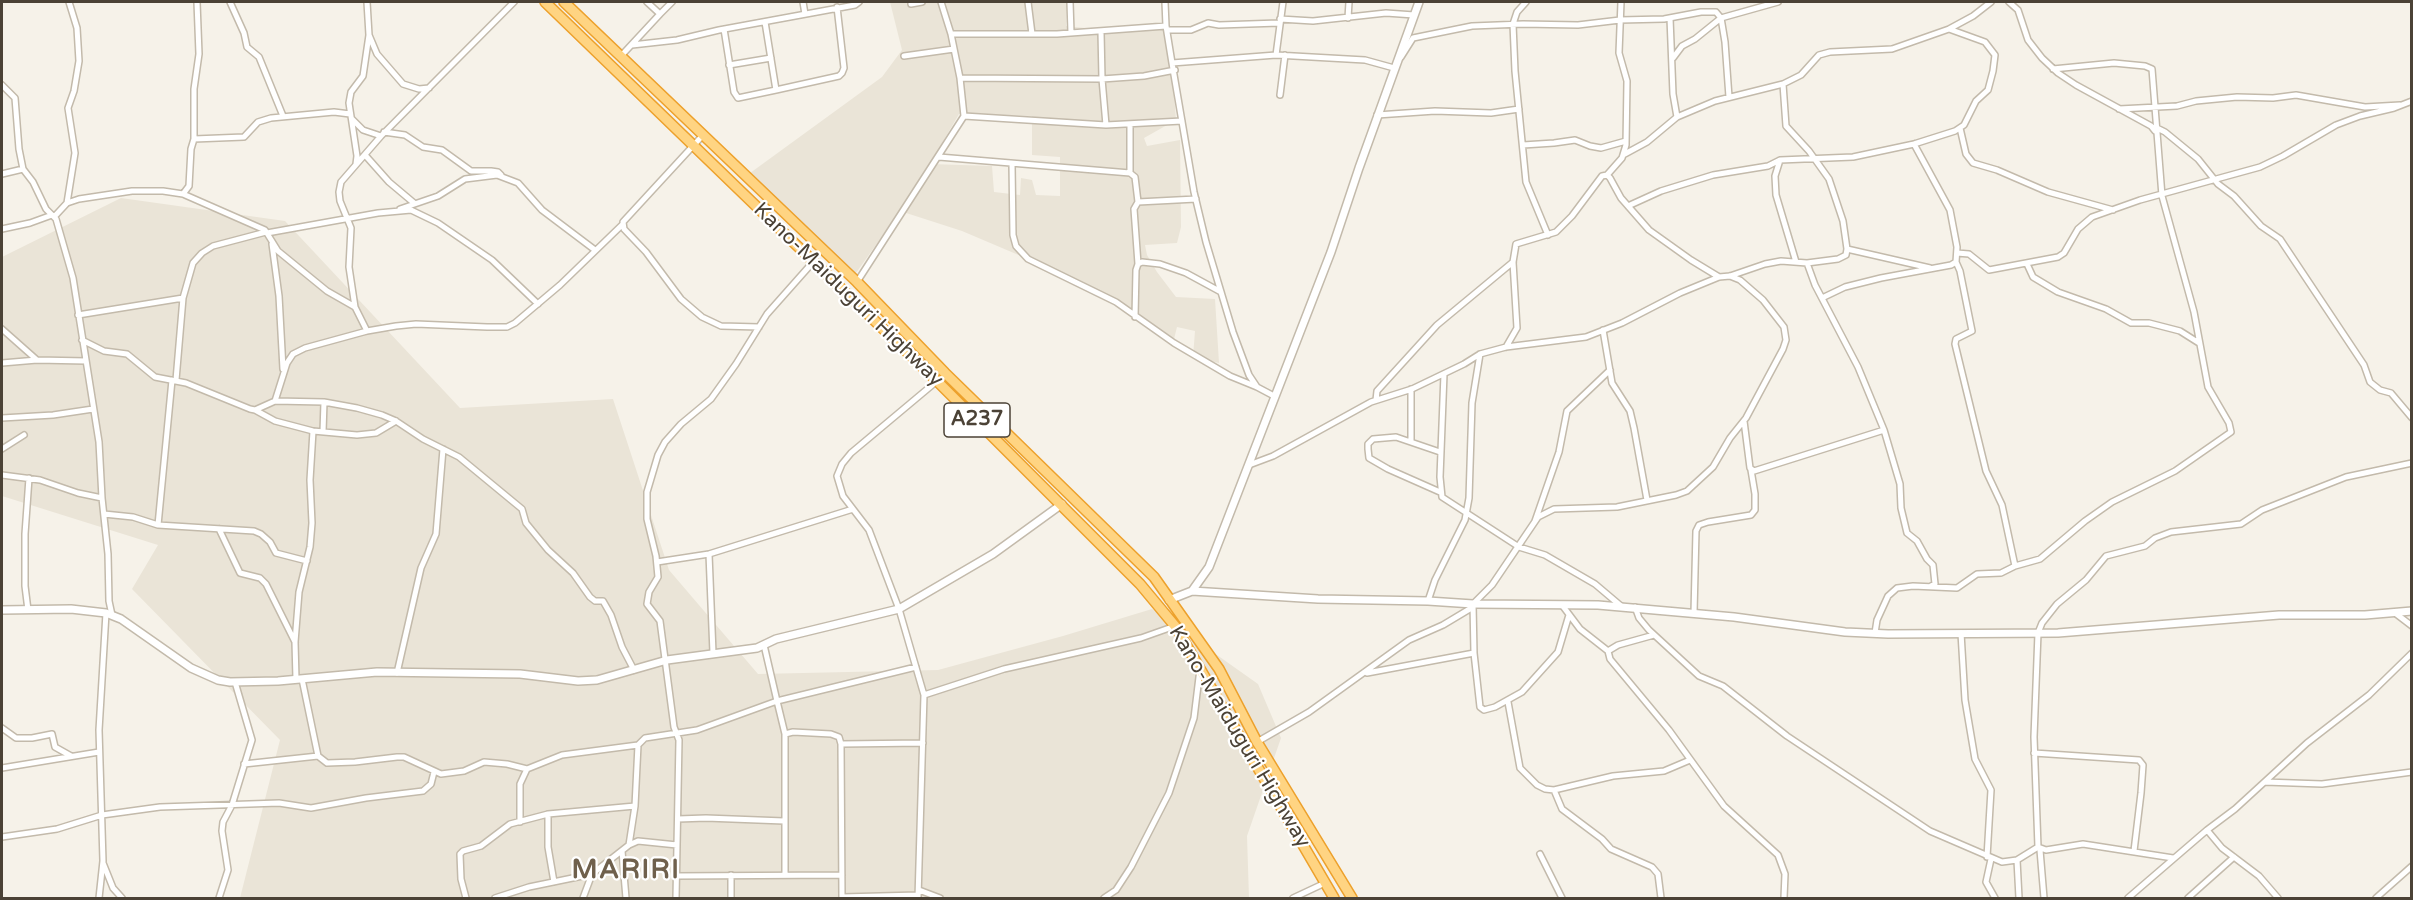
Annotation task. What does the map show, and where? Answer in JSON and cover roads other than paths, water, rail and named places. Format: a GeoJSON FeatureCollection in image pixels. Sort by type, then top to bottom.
{"type":"FeatureCollection","features":[{"type":"Feature","properties":{"kind":"highway","name":"Kano-Maiduguri Highway"},"geometry":{"type":"LineString","coordinates":[[545,2],[938,381],[1140,584],[1175,626],[1201,668],[1334,898]]}},
{"type":"Feature","properties":{"kind":"highway","name":"Kano-Maiduguri Highway"},"geometry":{"type":"LineString","coordinates":[[564,2],[857,282],[945,373],[1131,552],[1154,577],[1219,669],[1257,742],[1352,898]]}},
{"type":"Feature","properties":{"kind":"street"},"geometry":{"type":"LineString","coordinates":[[67,203],[75,153],[68,108],[74,91],[79,61],[77,28],[69,2]]}},
{"type":"Feature","properties":{"kind":"street"},"geometry":{"type":"LineString","coordinates":[[183,194],[189,186],[191,149],[194,139],[194,89],[199,54],[197,2]]}},
{"type":"Feature","properties":{"kind":"street"},"geometry":{"type":"LineString","coordinates":[[230,2],[248,46],[260,57],[284,116]]}},
{"type":"Feature","properties":{"kind":"street"},"geometry":{"type":"LineString","coordinates":[[356,165],[357,156],[349,103],[351,92],[363,76],[369,35],[367,2]]}},
{"type":"Feature","properties":{"kind":"street"},"geometry":{"type":"LineString","coordinates":[[367,331],[355,307],[349,267],[351,228],[340,201],[340,187],[345,176],[383,134],[514,2]]}},
{"type":"Feature","properties":{"kind":"street"},"geometry":{"type":"LineString","coordinates":[[647,2],[660,14]]}},
{"type":"Feature","properties":{"kind":"street"},"geometry":{"type":"LineString","coordinates":[[621,56],[672,2]]}},
{"type":"Feature","properties":{"kind":"street"},"geometry":{"type":"LineString","coordinates":[[803,2],[805,14]]}},
{"type":"Feature","properties":{"kind":"street"},"geometry":{"type":"LineString","coordinates":[[632,45],[677,40],[855,5],[859,2]]}},
{"type":"Feature","properties":{"kind":"street"},"geometry":{"type":"LineString","coordinates":[[911,4],[922,2]]}},
{"type":"Feature","properties":{"kind":"street"},"geometry":{"type":"LineString","coordinates":[[857,282],[964,116],[960,78],[951,34],[941,2]]}},
{"type":"Feature","properties":{"kind":"street"},"geometry":{"type":"LineString","coordinates":[[1028,2],[1032,34]]}},
{"type":"Feature","properties":{"kind":"street"},"geometry":{"type":"LineString","coordinates":[[1070,2],[1071,33]]}},
{"type":"Feature","properties":{"kind":"street"},"geometry":{"type":"LineString","coordinates":[[1165,2],[1172,63],[1196,199],[1221,292],[1249,375],[1257,387]]}},
{"type":"Feature","properties":{"kind":"street"},"geometry":{"type":"LineString","coordinates":[[1276,55],[1283,2]]}},
{"type":"Feature","properties":{"kind":"street"},"geometry":{"type":"LineString","coordinates":[[1348,18],[1349,2]]}},
{"type":"Feature","properties":{"kind":"street"},"geometry":{"type":"LineString","coordinates":[[1192,591],[1209,567],[1249,465],[1331,252],[1377,115],[1419,2]]}},
{"type":"Feature","properties":{"kind":"street"},"geometry":{"type":"LineString","coordinates":[[1526,2],[1517,12],[1513,24],[1519,109],[1526,182],[1548,235]]}},
{"type":"Feature","properties":{"kind":"street"},"geometry":{"type":"LineString","coordinates":[[1506,346],[1517,328],[1513,262],[1516,244],[1556,232],[1623,154],[1626,141],[1627,81],[1619,53],[1621,2]]}},
{"type":"Feature","properties":{"kind":"street"},"geometry":{"type":"LineString","coordinates":[[1673,58],[1682,46],[1695,39],[1721,18],[1778,2]]}},
{"type":"Feature","properties":{"kind":"street"},"geometry":{"type":"LineString","coordinates":[[1623,154],[1647,142],[1677,117],[1715,101],[1783,84],[1801,75],[1819,56],[1830,52],[1892,48],[1949,29],[1974,16],[1991,2]]}},
{"type":"Feature","properties":{"kind":"street"},"geometry":{"type":"LineString","coordinates":[[2009,2],[2018,10],[2028,40],[2053,69],[2076,85],[2155,130],[2165,132],[2198,159],[2261,226],[2280,239],[2361,360],[2370,382],[2380,390],[2391,393],[2412,418]]}},
{"type":"Feature","properties":{"kind":"street"},"geometry":{"type":"LineString","coordinates":[[724,29],[734,92],[738,98],[842,74],[844,68],[837,7]]}},
{"type":"Feature","properties":{"kind":"street"},"geometry":{"type":"LineString","coordinates":[[1394,68],[1413,38],[1472,26],[1578,25],[1716,12],[1721,18],[1725,42],[1729,97]]}},
{"type":"Feature","properties":{"kind":"street"},"geometry":{"type":"LineString","coordinates":[[951,34],[1071,33],[1167,28],[1191,30],[1208,23],[1219,25],[1313,21],[1386,13],[1414,15]]}},
{"type":"Feature","properties":{"kind":"street"},"geometry":{"type":"LineString","coordinates":[[1670,18],[1673,94],[1677,117]]}},
{"type":"Feature","properties":{"kind":"street"},"geometry":{"type":"LineString","coordinates":[[765,22],[776,90]]}},
{"type":"Feature","properties":{"kind":"street"},"geometry":{"type":"LineString","coordinates":[[1628,206],[1678,186],[1723,173],[1768,166],[1780,160],[1853,157],[1914,144],[1955,131],[1971,114],[1976,101],[1988,90],[1994,71],[1995,55],[1984,42],[1949,29]]}},
{"type":"Feature","properties":{"kind":"street"},"geometry":{"type":"LineString","coordinates":[[1101,32],[1106,126]]}},
{"type":"Feature","properties":{"kind":"street"},"geometry":{"type":"LineString","coordinates":[[369,35],[377,54],[403,84],[419,89],[430,87]]}},
{"type":"Feature","properties":{"kind":"street"},"geometry":{"type":"LineString","coordinates":[[904,56],[954,49]]}},
{"type":"Feature","properties":{"kind":"street"},"geometry":{"type":"LineString","coordinates":[[1172,63],[1285,55],[1365,60],[1394,68]]}},
{"type":"Feature","properties":{"kind":"street"},"geometry":{"type":"LineString","coordinates":[[1280,95],[1285,55]]}},
{"type":"Feature","properties":{"kind":"street"},"geometry":{"type":"LineString","coordinates":[[729,65],[771,58]]}},
{"type":"Feature","properties":{"kind":"street"},"geometry":{"type":"LineString","coordinates":[[1875,633],[1877,620],[1891,592],[1903,587],[1957,588],[1977,574],[2001,573],[2015,566],[2040,559],[2085,521],[2112,502],[2164,477],[2231,431],[2229,423],[2208,387],[2194,312],[2162,196],[2152,69],[2145,66],[2103,63],[2053,69]]}},
{"type":"Feature","properties":{"kind":"street"},"geometry":{"type":"LineString","coordinates":[[960,78],[1102,79],[1144,76],[1175,70]]}},
{"type":"Feature","properties":{"kind":"street"},"geometry":{"type":"LineString","coordinates":[[1249,465],[1273,456],[1376,400],[1411,389],[1480,354],[1506,346],[1586,337],[1719,277],[1730,276],[1765,264],[1807,263],[1838,259],[1846,255],[1842,221],[1829,179],[1814,157],[1786,126],[1783,84]]}},
{"type":"Feature","properties":{"kind":"street"},"geometry":{"type":"LineString","coordinates":[[2,85],[15,98],[19,150],[23,169],[53,216],[73,278],[99,442],[109,601],[99,752],[103,861],[99,898]]}},
{"type":"Feature","properties":{"kind":"street"},"geometry":{"type":"LineString","coordinates":[[2119,109],[2154,108],[2237,97],[2273,98],[2296,95],[2365,107],[2401,105]]}},
{"type":"Feature","properties":{"kind":"street"},"geometry":{"type":"LineString","coordinates":[[1957,253],[1969,254],[1989,270],[2058,257],[2064,253],[2086,221],[2113,210],[2260,167],[2337,125],[2412,101]]}},
{"type":"Feature","properties":{"kind":"street"},"geometry":{"type":"LineString","coordinates":[[1377,115],[1435,111],[1491,113],[1519,109]]}},
{"type":"Feature","properties":{"kind":"street"},"geometry":{"type":"LineString","coordinates":[[194,139],[244,137],[258,122],[284,116],[334,112],[350,116],[363,130],[405,135],[423,147],[442,150],[466,169],[497,172],[518,183],[542,210],[595,250]]}},
{"type":"Feature","properties":{"kind":"street"},"geometry":{"type":"LineString","coordinates":[[964,116],[1106,126],[1182,121]]}},
{"type":"Feature","properties":{"kind":"street"},"geometry":{"type":"LineString","coordinates":[[1130,126],[1130,173]]}},
{"type":"Feature","properties":{"kind":"street"},"geometry":{"type":"LineString","coordinates":[[1960,128],[1966,154],[1973,164],[1997,170],[2048,192],[2113,210]]}},
{"type":"Feature","properties":{"kind":"street"},"geometry":{"type":"LineString","coordinates":[[275,401],[283,371],[293,354],[305,348],[367,331],[416,324],[507,327],[525,316],[623,224],[704,134]]}},
{"type":"Feature","properties":{"kind":"street"},"geometry":{"type":"LineString","coordinates":[[1523,145],[1575,140],[1596,148],[1626,141]]}},
{"type":"Feature","properties":{"kind":"street"},"geometry":{"type":"LineString","coordinates":[[1914,144],[1950,210],[1957,253],[1956,262],[1960,270],[1972,331],[1956,339],[1955,344],[1986,471],[2002,505],[2015,566]]}},
{"type":"Feature","properties":{"kind":"street"},"geometry":{"type":"LineString","coordinates":[[365,155],[389,182],[414,203]]}},
{"type":"Feature","properties":{"kind":"street"},"geometry":{"type":"LineString","coordinates":[[939,157],[1130,173],[1135,177],[1138,202],[1134,209],[1138,264],[1135,317]]}},
{"type":"Feature","properties":{"kind":"street"},"geometry":{"type":"LineString","coordinates":[[1780,160],[1776,176],[1776,195],[1796,262]]}},
{"type":"Feature","properties":{"kind":"street"},"geometry":{"type":"LineString","coordinates":[[1012,164],[1013,236],[1016,246],[1028,259],[1116,302],[1135,317],[1230,376],[1274,396]]}},
{"type":"Feature","properties":{"kind":"street"},"geometry":{"type":"LineString","coordinates":[[2,174],[23,169]]}},
{"type":"Feature","properties":{"kind":"street"},"geometry":{"type":"LineString","coordinates":[[396,211],[438,196],[465,179],[489,175],[502,176]]}},
{"type":"Feature","properties":{"kind":"street"},"geometry":{"type":"LineString","coordinates":[[1607,175],[1648,230],[1719,277]]}},
{"type":"Feature","properties":{"kind":"street"},"geometry":{"type":"LineString","coordinates":[[2,229],[53,216],[67,203],[132,191],[163,191],[183,194],[267,232],[278,251],[327,291],[355,307]]}},
{"type":"Feature","properties":{"kind":"street"},"geometry":{"type":"LineString","coordinates":[[1138,202],[1196,199]]}},
{"type":"Feature","properties":{"kind":"street"},"geometry":{"type":"LineString","coordinates":[[158,525],[183,298],[193,263],[213,246],[267,232],[411,210],[438,223],[492,260],[538,304]]}},
{"type":"Feature","properties":{"kind":"street"},"geometry":{"type":"LineString","coordinates":[[623,224],[624,229],[646,252],[675,292],[702,316],[721,326],[759,327]]}},
{"type":"Feature","properties":{"kind":"street"},"geometry":{"type":"LineString","coordinates":[[272,241],[279,296],[283,371]]}},
{"type":"Feature","properties":{"kind":"street"},"geometry":{"type":"LineString","coordinates":[[1847,249],[1934,269]]}},
{"type":"Feature","properties":{"kind":"street"},"geometry":{"type":"LineString","coordinates":[[676,898],[679,740],[660,621],[647,604],[658,577],[657,562],[646,519],[647,492],[658,455],[665,441],[711,399],[784,292],[814,261]]}},
{"type":"Feature","properties":{"kind":"street"},"geometry":{"type":"LineString","coordinates":[[1138,264],[1142,262],[1160,264],[1186,273],[1221,292]]}},
{"type":"Feature","properties":{"kind":"street"},"geometry":{"type":"LineString","coordinates":[[1376,400],[1377,391],[1437,326],[1513,262]]}},
{"type":"Feature","properties":{"kind":"street"},"geometry":{"type":"LineString","coordinates":[[1822,298],[1845,287],[1934,269],[1956,262]]}},
{"type":"Feature","properties":{"kind":"street"},"geometry":{"type":"LineString","coordinates":[[1807,263],[1822,298],[1858,367],[1884,430],[1900,484],[1901,508],[1907,533],[1917,541],[1933,565],[1935,584],[1931,586]]}},
{"type":"Feature","properties":{"kind":"street"},"geometry":{"type":"LineString","coordinates":[[2027,264],[2033,277],[2058,292],[2106,309],[2131,323],[2149,323],[2180,331],[2199,343]]}},
{"type":"Feature","properties":{"kind":"street"},"geometry":{"type":"LineString","coordinates":[[1257,742],[1309,712],[1408,640],[1443,625],[1473,606],[1492,585],[1540,515],[1554,509],[1617,507],[1676,495],[1687,491],[1713,467],[1730,438],[1744,421],[1786,340],[1784,327],[1763,300],[1740,280],[1730,276]]}},
{"type":"Feature","properties":{"kind":"street"},"geometry":{"type":"LineString","coordinates":[[78,315],[183,298]]}},
{"type":"Feature","properties":{"kind":"street"},"geometry":{"type":"LineString","coordinates":[[2,330],[37,360]]}},
{"type":"Feature","properties":{"kind":"street"},"geometry":{"type":"LineString","coordinates":[[1603,330],[1612,383],[1630,411],[1645,478],[1647,500]]}},
{"type":"Feature","properties":{"kind":"street"},"geometry":{"type":"LineString","coordinates":[[82,340],[104,351],[127,354],[155,377],[174,380],[255,410],[275,421],[313,431],[368,435],[396,421]]}},
{"type":"Feature","properties":{"kind":"street"},"geometry":{"type":"LineString","coordinates":[[1428,601],[1435,580],[1466,514],[1469,498],[1472,403],[1480,354]]}},
{"type":"Feature","properties":{"kind":"street"},"geometry":{"type":"LineString","coordinates":[[2,363],[37,360],[86,361]]}},
{"type":"Feature","properties":{"kind":"street"},"geometry":{"type":"LineString","coordinates":[[1534,524],[1559,452],[1567,411],[1610,370]]}},
{"type":"Feature","properties":{"kind":"street"},"geometry":{"type":"LineString","coordinates":[[1444,374],[1440,452],[1442,497],[1519,547],[1553,559],[1595,584],[1621,606]]}},
{"type":"Feature","properties":{"kind":"street"},"geometry":{"type":"LineString","coordinates":[[918,895],[924,695],[899,609],[868,530],[843,496],[837,476],[842,464],[851,453],[938,381]]}},
{"type":"Feature","properties":{"kind":"street"},"geometry":{"type":"LineString","coordinates":[[1411,389],[1411,441]]}},
{"type":"Feature","properties":{"kind":"street"},"geometry":{"type":"LineString","coordinates":[[255,410],[275,401],[324,402],[357,408],[396,421],[466,462],[522,509],[526,523],[548,550],[573,573],[590,597],[595,601],[603,602],[611,615],[622,648],[634,670]]}},
{"type":"Feature","properties":{"kind":"street"},"geometry":{"type":"LineString","coordinates":[[323,432],[324,402]]}},
{"type":"Feature","properties":{"kind":"street"},"geometry":{"type":"LineString","coordinates":[[2,418],[53,416],[93,409]]}},
{"type":"Feature","properties":{"kind":"street"},"geometry":{"type":"LineString","coordinates":[[1694,613],[1696,531],[1699,525],[1751,515],[1755,510],[1755,494],[1744,421]]}},
{"type":"Feature","properties":{"kind":"street"},"geometry":{"type":"LineString","coordinates":[[1751,470],[1754,471],[1884,430]]}},
{"type":"Feature","properties":{"kind":"street"},"geometry":{"type":"LineString","coordinates":[[313,431],[310,480],[312,524],[307,561],[299,592],[295,642],[299,679],[318,756]]}},
{"type":"Feature","properties":{"kind":"street"},"geometry":{"type":"LineString","coordinates":[[2,450],[24,435]]}},
{"type":"Feature","properties":{"kind":"street"},"geometry":{"type":"LineString","coordinates":[[1440,452],[1396,437],[1373,439],[1368,444],[1368,454],[1388,469],[1440,492]]}},
{"type":"Feature","properties":{"kind":"street"},"geometry":{"type":"LineString","coordinates":[[397,673],[421,568],[436,534],[443,449]]}},
{"type":"Feature","properties":{"kind":"street"},"geometry":{"type":"LineString","coordinates":[[2044,898],[2034,753],[2038,633],[2048,614],[2086,580],[2106,556],[2145,546],[2155,538],[2171,532],[2241,524],[2262,510],[2346,477],[2412,463]]}},
{"type":"Feature","properties":{"kind":"street"},"geometry":{"type":"LineString","coordinates":[[2,475],[29,478],[102,498]]}},
{"type":"Feature","properties":{"kind":"street"},"geometry":{"type":"LineString","coordinates":[[28,610],[25,586],[25,534],[29,478]]}},
{"type":"Feature","properties":{"kind":"street"},"geometry":{"type":"LineString","coordinates":[[2,610],[71,609],[109,614],[191,668],[218,680],[236,682],[299,679],[377,672],[520,674],[578,681],[597,680],[667,660],[757,648],[776,639],[899,609],[993,554],[1062,504]]}},
{"type":"Feature","properties":{"kind":"street"},"geometry":{"type":"LineString","coordinates":[[657,562],[709,554],[853,509]]}},
{"type":"Feature","properties":{"kind":"street"},"geometry":{"type":"LineString","coordinates":[[104,514],[133,517],[158,525],[241,529],[261,534],[270,542],[276,553],[307,561]]}},
{"type":"Feature","properties":{"kind":"street"},"geometry":{"type":"LineString","coordinates":[[219,529],[239,571],[260,578],[266,584],[295,642]]}},
{"type":"Feature","properties":{"kind":"street"},"geometry":{"type":"LineString","coordinates":[[709,554],[713,653]]}},
{"type":"Feature","properties":{"kind":"street"},"geometry":{"type":"LineString","coordinates":[[1169,600],[1192,591],[1318,599],[1428,601],[1473,606],[1621,606],[1845,632],[1875,633],[2038,633],[2279,615],[2412,611]]}},
{"type":"Feature","properties":{"kind":"street"},"geometry":{"type":"LineString","coordinates":[[1562,605],[1580,629],[1608,651],[1610,659],[1669,730],[1731,815],[1778,855],[1785,874],[1784,898]]}},
{"type":"Feature","properties":{"kind":"street"},"geometry":{"type":"LineString","coordinates":[[1473,606],[1474,653],[1480,707],[1484,710],[1508,702],[1522,692],[1558,652],[1569,615]]}},
{"type":"Feature","properties":{"kind":"street"},"geometry":{"type":"LineString","coordinates":[[1635,607],[1639,618],[1699,676],[1723,686],[1825,763],[1930,831],[2002,862],[2017,861],[2039,848],[2058,849],[2083,844],[2173,858]]}},
{"type":"Feature","properties":{"kind":"street"},"geometry":{"type":"LineString","coordinates":[[2395,613],[2412,626]]}},
{"type":"Feature","properties":{"kind":"street"},"geometry":{"type":"LineString","coordinates":[[924,695],[995,672],[1141,638],[1175,626]]}},
{"type":"Feature","properties":{"kind":"street"},"geometry":{"type":"LineString","coordinates":[[1960,633],[1965,700],[1975,759],[1991,790],[1992,809],[1986,882],[1995,898]]}},
{"type":"Feature","properties":{"kind":"street"},"geometry":{"type":"LineString","coordinates":[[1608,651],[1618,645],[1654,634]]}},
{"type":"Feature","properties":{"kind":"street"},"geometry":{"type":"LineString","coordinates":[[764,645],[785,734],[785,874]]}},
{"type":"Feature","properties":{"kind":"street"},"geometry":{"type":"LineString","coordinates":[[1362,673],[1474,653]]}},
{"type":"Feature","properties":{"kind":"street"},"geometry":{"type":"LineString","coordinates":[[2128,898],[2173,858],[2235,809],[2307,743],[2369,695],[2412,653]]}},
{"type":"Feature","properties":{"kind":"street"},"geometry":{"type":"LineString","coordinates":[[244,765],[318,756],[331,764],[404,757],[434,772],[451,774],[484,762],[527,768],[562,755],[638,745],[645,738],[697,730],[777,701],[916,667]]}},
{"type":"Feature","properties":{"kind":"street"},"geometry":{"type":"LineString","coordinates":[[1104,898],[1116,890],[1131,867],[1169,793],[1194,718],[1201,668]]}},
{"type":"Feature","properties":{"kind":"street"},"geometry":{"type":"LineString","coordinates":[[219,898],[228,870],[222,831],[223,822],[232,805],[252,736],[236,682]]}},
{"type":"Feature","properties":{"kind":"street"},"geometry":{"type":"LineString","coordinates":[[1508,702],[1511,729],[1520,768],[1537,784],[1554,790],[1613,777],[1664,771],[1690,760]]}},
{"type":"Feature","properties":{"kind":"street"},"geometry":{"type":"LineString","coordinates":[[2,728],[16,738],[52,734],[55,747],[71,756]]}},
{"type":"Feature","properties":{"kind":"street"},"geometry":{"type":"LineString","coordinates":[[785,734],[793,732],[831,734],[838,737],[841,744],[842,898],[918,895],[940,898]]}},
{"type":"Feature","properties":{"kind":"street"},"geometry":{"type":"LineString","coordinates":[[841,744],[923,743]]}},
{"type":"Feature","properties":{"kind":"street"},"geometry":{"type":"LineString","coordinates":[[629,845],[635,806],[638,745]]}},
{"type":"Feature","properties":{"kind":"street"},"geometry":{"type":"LineString","coordinates":[[2,768],[99,752]]}},
{"type":"Feature","properties":{"kind":"street"},"geometry":{"type":"LineString","coordinates":[[2034,753],[2139,760],[2143,765],[2134,851]]}},
{"type":"Feature","properties":{"kind":"street"},"geometry":{"type":"LineString","coordinates":[[520,822],[520,784],[527,768]]}},
{"type":"Feature","properties":{"kind":"street"},"geometry":{"type":"LineString","coordinates":[[2,837],[46,831],[102,815],[160,807],[279,803],[311,808],[423,791],[431,784],[434,772]]}},
{"type":"Feature","properties":{"kind":"street"},"geometry":{"type":"LineString","coordinates":[[2265,782],[2322,784],[2412,772]]}},
{"type":"Feature","properties":{"kind":"street"},"geometry":{"type":"LineString","coordinates":[[1554,790],[1562,809],[1602,839],[1611,849],[1652,867],[1658,874],[1661,898]]}},
{"type":"Feature","properties":{"kind":"street"},"geometry":{"type":"LineString","coordinates":[[466,898],[461,879],[460,854],[481,846],[510,824],[548,814],[635,806]]}},
{"type":"Feature","properties":{"kind":"street"},"geometry":{"type":"LineString","coordinates":[[548,814],[548,848],[554,882]]}},
{"type":"Feature","properties":{"kind":"street"},"geometry":{"type":"LineString","coordinates":[[678,819],[784,821]]}},
{"type":"Feature","properties":{"kind":"street"},"geometry":{"type":"LineString","coordinates":[[2207,830],[2222,848],[2259,876],[2278,898]]}},
{"type":"Feature","properties":{"kind":"street"},"geometry":{"type":"LineString","coordinates":[[495,898],[529,887],[592,874],[629,845],[649,841],[677,845]]}},
{"type":"Feature","properties":{"kind":"street"},"geometry":{"type":"LineString","coordinates":[[622,850],[626,898]]}},
{"type":"Feature","properties":{"kind":"street"},"geometry":{"type":"LineString","coordinates":[[1539,854],[1562,898]]}},
{"type":"Feature","properties":{"kind":"street"},"geometry":{"type":"LineString","coordinates":[[2188,898],[2234,856]]}},
{"type":"Feature","properties":{"kind":"street"},"geometry":{"type":"LineString","coordinates":[[103,861],[113,888],[122,898]]}},
{"type":"Feature","properties":{"kind":"street"},"geometry":{"type":"LineString","coordinates":[[2017,861],[2019,898]]}},
{"type":"Feature","properties":{"kind":"street"},"geometry":{"type":"LineString","coordinates":[[2376,898],[2412,866]]}},
{"type":"Feature","properties":{"kind":"street"},"geometry":{"type":"LineString","coordinates":[[583,898],[592,874]]}},
{"type":"Feature","properties":{"kind":"street"},"geometry":{"type":"LineString","coordinates":[[731,875],[731,898]]}},
{"type":"Feature","properties":{"kind":"street"},"geometry":{"type":"LineString","coordinates":[[676,876],[842,875]]}},
{"type":"Feature","properties":{"kind":"street"},"geometry":{"type":"LineString","coordinates":[[1293,898],[1325,883]]}},
{"type":"Feature","properties":{"kind":"district","name":"MARIRI"},"geometry":{"type":"Point","coordinates":[626,871]}}]}
